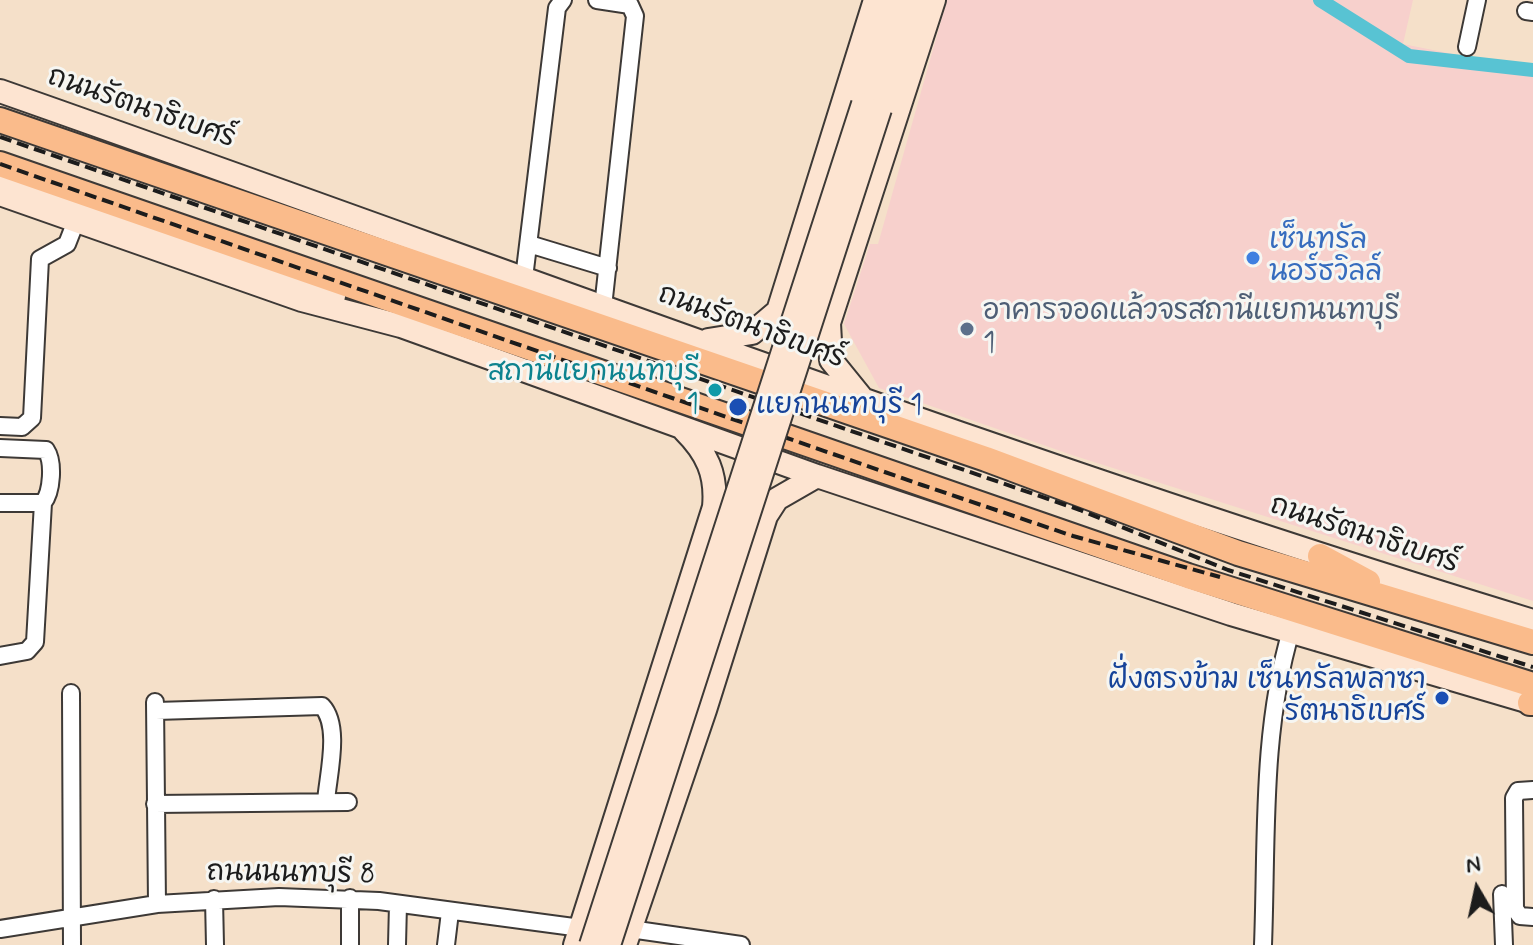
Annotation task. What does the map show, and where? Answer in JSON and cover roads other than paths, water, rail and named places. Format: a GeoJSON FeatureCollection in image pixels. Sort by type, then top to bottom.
{"type":"FeatureCollection","features":[{"type":"Feature","properties":{"kind":"main road"},"geometry":{"type":"LineString","coordinates":[[698,340],[752,333],[778,311],[875,0]]}},
{"type":"Feature","properties":{"kind":"main road"},"geometry":{"type":"LineString","coordinates":[[609,945],[872,107],[895,0]]}},
{"type":"Feature","properties":{"kind":"main road"},"geometry":{"type":"LineString","coordinates":[[582,939],[872,107],[913,0]]}},
{"type":"Feature","properties":{"kind":"main road"},"geometry":{"type":"LineString","coordinates":[[865,400],[831,360],[829,323],[934,0]]}},
{"type":"Feature","properties":{"kind":"main road","name":"ถนนรัตนาธิเบศร์"},"geometry":{"type":"LineString","coordinates":[[0,91],[865,400],[1320,556],[1533,621]]}},
{"type":"Feature","properties":{"kind":"main road"},"geometry":{"type":"LineString","coordinates":[[0,106],[331,220],[367,224]]}},
{"type":"Feature","properties":{"kind":"main road","name":"ถนนรัตนาธิเบศร์"},"geometry":{"type":"LineString","coordinates":[[0,120],[986,459],[1238,553],[1533,642]]}},
{"type":"Feature","properties":{"kind":"main road"},"geometry":{"type":"LineString","coordinates":[[0,164],[1532,698]]}},
{"type":"Feature","properties":{"kind":"main road"},"geometry":{"type":"LineString","coordinates":[[0,178],[244,262],[401,326],[817,476],[1291,631],[1532,698]]}},
{"type":"Feature","properties":{"kind":"main road"},"geometry":{"type":"LineString","coordinates":[[0,194],[302,300],[401,326]]}},
{"type":"Feature","properties":{"kind":"main road"},"geometry":{"type":"LineString","coordinates":[[269,200],[296,224]]}},
{"type":"Feature","properties":{"kind":"main road"},"geometry":{"type":"LineString","coordinates":[[778,311],[793,334],[805,338],[816,337],[829,323]]}},
{"type":"Feature","properties":{"kind":"main road"},"geometry":{"type":"LineString","coordinates":[[582,939],[714,507],[716,484],[713,470],[702,448],[682,428]]}},
{"type":"Feature","properties":{"kind":"main road"},"geometry":{"type":"LineString","coordinates":[[628,937],[705,710],[766,516],[777,499],[817,476]]}},
{"type":"Feature","properties":{"kind":"main road"},"geometry":{"type":"LineString","coordinates":[[714,507],[724,492],[738,487],[749,489],[759,496],[766,516]]}},
{"type":"Feature","properties":{"kind":"main road"},"geometry":{"type":"LineString","coordinates":[[1320,556],[1413,606]]}},
{"type":"Feature","properties":{"kind":"street"},"geometry":{"type":"LineString","coordinates":[[524,278],[557,8],[563,0]]}},
{"type":"Feature","properties":{"kind":"street"},"geometry":{"type":"LineString","coordinates":[[597,0],[630,5],[635,16],[603,307]]}},
{"type":"Feature","properties":{"kind":"street"},"geometry":{"type":"LineString","coordinates":[[1467,47],[1477,0]]}},
{"type":"Feature","properties":{"kind":"street"},"geometry":{"type":"LineString","coordinates":[[0,426],[22,427],[32,418],[40,259],[67,244],[76,221]]}},
{"type":"Feature","properties":{"kind":"street"},"geometry":{"type":"LineString","coordinates":[[529,244],[608,268]]}},
{"type":"Feature","properties":{"kind":"street"},"geometry":{"type":"LineString","coordinates":[[0,448],[46,450],[49,454],[49,493],[43,503],[35,642],[27,651],[0,656]]}},
{"type":"Feature","properties":{"kind":"street"},"geometry":{"type":"LineString","coordinates":[[0,503],[43,503]]}},
{"type":"Feature","properties":{"kind":"street"},"geometry":{"type":"LineString","coordinates":[[1263,945],[1273,718],[1291,631]]}},
{"type":"Feature","properties":{"kind":"street"},"geometry":{"type":"LineString","coordinates":[[71,693],[72,945]]}},
{"type":"Feature","properties":{"kind":"street"},"geometry":{"type":"LineString","coordinates":[[157,904],[155,706],[322,706],[328,713],[331,726],[326,801]]}},
{"type":"Feature","properties":{"kind":"street"},"geometry":{"type":"LineString","coordinates":[[1533,790],[1518,791],[1514,798],[1515,909],[1520,916],[1533,917]]}},
{"type":"Feature","properties":{"kind":"street"},"geometry":{"type":"LineString","coordinates":[[155,804],[348,802]]}},
{"type":"Feature","properties":{"kind":"street"},"geometry":{"type":"LineString","coordinates":[[1502,894],[1504,945]]}},
{"type":"Feature","properties":{"kind":"street"},"geometry":{"type":"LineString","coordinates":[[350,898],[350,945]]}},
{"type":"Feature","properties":{"kind":"street","name":"ถนนนนทบุรี 8"},"geometry":{"type":"LineString","coordinates":[[0,929],[157,904],[214,899],[350,898],[450,912],[582,939]]}},
{"type":"Feature","properties":{"kind":"street"},"geometry":{"type":"LineString","coordinates":[[214,899],[215,945]]}},
{"type":"Feature","properties":{"kind":"street"},"geometry":{"type":"LineString","coordinates":[[397,945],[398,904]]}},
{"type":"Feature","properties":{"kind":"street"},"geometry":{"type":"LineString","coordinates":[[446,945],[450,912]]}},
{"type":"Feature","properties":{"kind":"street"},"geometry":{"type":"LineString","coordinates":[[628,937],[741,945]]}},
{"type":"Feature","properties":{"kind":"waterway"},"geometry":{"type":"LineString","coordinates":[[1320,0],[1409,56],[1533,70]]}},
{"type":"Feature","properties":{"kind":"railway"},"geometry":{"type":"LineString","coordinates":[[0,137],[1080,510],[1228,570],[1533,667]]}},
{"type":"Feature","properties":{"kind":"railway"},"geometry":{"type":"LineString","coordinates":[[0,164],[922,485],[1073,536],[1220,577]]}},
{"type":"Feature","properties":{"kind":"place","name":"เซ็นทรัล นอร์ธวิลล์"},"geometry":{"type":"Point","coordinates":[1253,258]}},
{"type":"Feature","properties":{"kind":"place","name":"อาคารจอดแล้วจรสถานีแยกนนทบุรี 1"},"geometry":{"type":"Point","coordinates":[967,329]}},
{"type":"Feature","properties":{"kind":"place","name":"สถานีแยกนนทบุรี 1"},"geometry":{"type":"Point","coordinates":[715,390]}},
{"type":"Feature","properties":{"kind":"place","name":"แยกนนทบุรี 1"},"geometry":{"type":"Point","coordinates":[738,407]}},
{"type":"Feature","properties":{"kind":"place","name":"ฝั่งตรงข้าม เซ็นทรัลพลาซา รัตนาธิเบศร์"},"geometry":{"type":"Point","coordinates":[1442,698]}}]}
